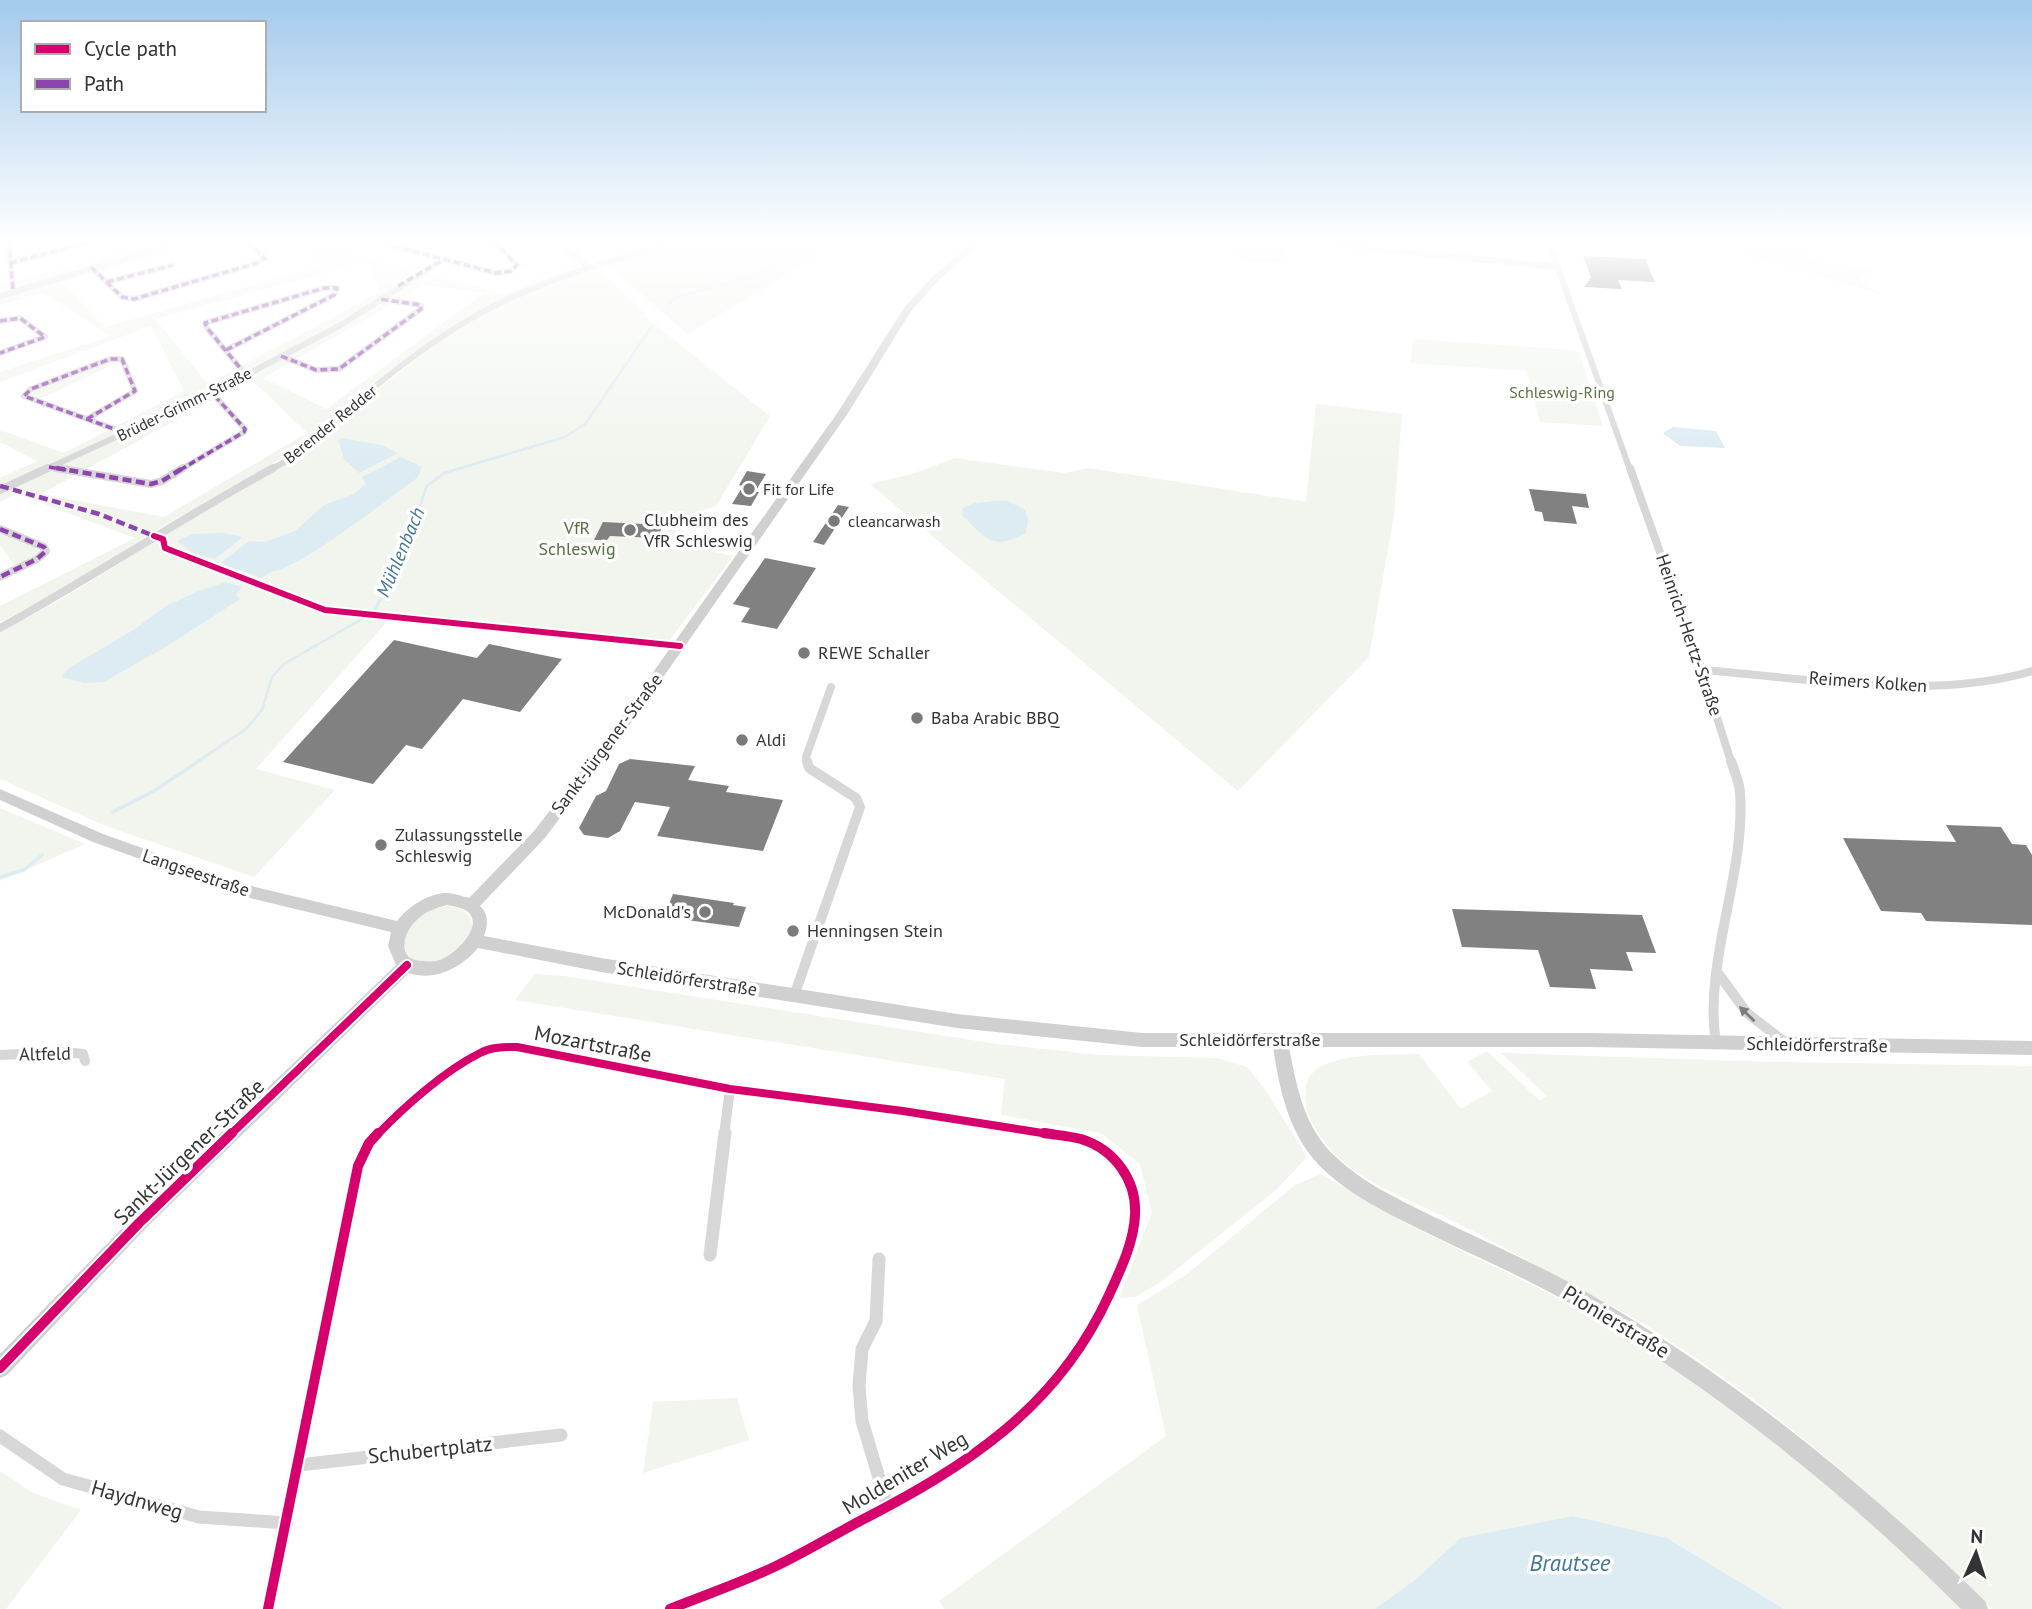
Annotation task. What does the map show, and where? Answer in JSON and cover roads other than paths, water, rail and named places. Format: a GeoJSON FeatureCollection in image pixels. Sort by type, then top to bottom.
{"type":"FeatureCollection","features":[{"type":"Feature","properties":{"kind":"street"},"geometry":{"type":"LineString","coordinates":[[232,315],[205,323],[246,374]]}},
{"type":"Feature","properties":{"kind":"street"},"geometry":{"type":"LineString","coordinates":[[226,350],[295,315]]}},
{"type":"Feature","properties":{"kind":"street","name":"Brüder-Grimm-Straße"},"geometry":{"type":"LineString","coordinates":[[1,488],[212,393],[356,315]]}},
{"type":"Feature","properties":{"kind":"street"},"geometry":{"type":"LineString","coordinates":[[281,356],[313,371],[328,373],[339,369],[413,315]]}},
{"type":"Feature","properties":{"kind":"street","name":"Berender Redder"},"geometry":{"type":"LineString","coordinates":[[0,628],[73,588],[222,496],[290,459],[397,369],[458,326],[479,315]]}},
{"type":"Feature","properties":{"kind":"street","name":"Sankt-Jürgener-Straße"},"geometry":{"type":"LineString","coordinates":[[471,905],[531,845],[594,764],[843,413],[904,315]]}},
{"type":"Feature","properties":{"kind":"street","name":"Heinrich-Hertz-Straße"},"geometry":{"type":"LineString","coordinates":[[1575,315],[1702,670],[1740,790],[1735,872],[1717,972],[1712,1018],[1717,1043]]}},
{"type":"Feature","properties":{"kind":"street"},"geometry":{"type":"LineString","coordinates":[[0,321],[20,318],[45,337],[0,353]]}},
{"type":"Feature","properties":{"kind":"street"},"geometry":{"type":"LineString","coordinates":[[87,419],[135,391],[122,359],[110,359],[24,393],[23,396],[125,433]]}},
{"type":"Feature","properties":{"kind":"street"},"geometry":{"type":"LineString","coordinates":[[49,467],[142,484],[162,481],[244,432],[245,429],[212,393]]}},
{"type":"Feature","properties":{"kind":"street"},"geometry":{"type":"LineString","coordinates":[[0,529],[44,547],[46,551],[37,559],[0,577]]}},
{"type":"Feature","properties":{"kind":"street","name":"Reimers Kolken"},"geometry":{"type":"LineString","coordinates":[[1702,670],[1914,687],[1984,684],[2032,671]]}},
{"type":"Feature","properties":{"kind":"street"},"geometry":{"type":"LineString","coordinates":[[794,996],[860,807],[856,798],[809,768],[806,757],[831,688]]}},
{"type":"Feature","properties":{"kind":"street","name":"Langseestraße"},"geometry":{"type":"LineString","coordinates":[[0,794],[98,838],[229,886],[400,928]]}},
{"type":"Feature","properties":{"kind":"street"},"geometry":{"type":"LineString","coordinates":[[447,899],[471,905],[481,920],[476,940],[457,959],[444,965],[418,969],[399,958],[395,949],[400,928],[408,917],[433,902],[447,899]]}},
{"type":"Feature","properties":{"kind":"street","name":"Schleidörferstraße"},"geometry":{"type":"LineString","coordinates":[[476,940],[601,965],[957,1021],[1142,1040],[1589,1040],[2032,1048]]}},
{"type":"Feature","properties":{"kind":"street","name":"Sankt-Jürgener-Straße"},"geometry":{"type":"LineString","coordinates":[[0,1368],[139,1223],[407,965]]}},
{"type":"Feature","properties":{"kind":"street"},"geometry":{"type":"LineString","coordinates":[[1717,972],[1728,994],[1746,1014],[1789,1045]]}},
{"type":"Feature","properties":{"kind":"street","name":"Pionierstraße"},"geometry":{"type":"LineString","coordinates":[[1280,1041],[1294,1110],[1320,1154],[1350,1181],[1399,1209],[1576,1297],[1705,1377],[1858,1495],[1977,1609]]}},
{"type":"Feature","properties":{"kind":"street","name":"Mozartstraße"},"geometry":{"type":"LineString","coordinates":[[268,1609],[358,1166],[369,1143],[406,1104],[480,1053],[500,1047],[517,1047],[730,1089],[902,1111],[1081,1139],[1103,1147],[1122,1164],[1137,1203],[1124,1263]]}},
{"type":"Feature","properties":{"kind":"street","name":"Altfeld"},"geometry":{"type":"LineString","coordinates":[[0,1055],[65,1052],[83,1054],[85,1061]]}},
{"type":"Feature","properties":{"kind":"street"},"geometry":{"type":"LineString","coordinates":[[710,1255],[730,1089]]}},
{"type":"Feature","properties":{"kind":"street"},"geometry":{"type":"LineString","coordinates":[[879,1259],[876,1321],[862,1349],[859,1386],[862,1421],[888,1508]]}},
{"type":"Feature","properties":{"kind":"street","name":"Moldeniter Weg"},"geometry":{"type":"LineString","coordinates":[[670,1609],[760,1574],[888,1508],[956,1467],[1029,1410],[1064,1371],[1099,1315],[1124,1263]]}},
{"type":"Feature","properties":{"kind":"street","name":"Schubertplatz"},"geometry":{"type":"LineString","coordinates":[[299,1465],[561,1435]]}},
{"type":"Feature","properties":{"kind":"street","name":"Haydnweg"},"geometry":{"type":"LineString","coordinates":[[0,1436],[63,1479],[199,1517],[287,1523]]}},
{"type":"Feature","properties":{"kind":"water"},"geometry":{"type":"Polygon","coordinates":[[[1673,427],[1716,431],[1725,448],[1680,446],[1663,433],[1673,427]]]}},
{"type":"Feature","properties":{"kind":"water"},"geometry":{"type":"Polygon","coordinates":[[[342,438],[382,445],[398,453],[359,473],[344,459],[338,440],[342,438]]]}},
{"type":"Feature","properties":{"kind":"water"},"geometry":{"type":"Polygon","coordinates":[[[401,457],[422,467],[417,478],[301,560],[272,571],[262,578],[220,563],[249,541],[265,542],[295,531],[324,505],[354,494],[366,484],[362,477],[401,457]]]}},
{"type":"Feature","properties":{"kind":"water"},"geometry":{"type":"Polygon","coordinates":[[[1006,500],[1025,510],[1028,519],[1026,533],[1015,538],[997,542],[991,540],[962,515],[963,508],[975,503],[1006,500]]]}},
{"type":"Feature","properties":{"kind":"water"},"geometry":{"type":"Polygon","coordinates":[[[222,533],[243,537],[215,559],[195,554],[177,541],[193,534],[222,533]]]}},
{"type":"Feature","properties":{"kind":"water"},"geometry":{"type":"Polygon","coordinates":[[[226,582],[242,587],[236,595],[240,599],[169,645],[104,682],[84,683],[61,677],[69,668],[135,629],[166,606],[226,582]]]}},
{"type":"Feature","properties":{"kind":"water","name":"Brautsee"},"geometry":{"type":"Polygon","coordinates":[[[1573,1516],[1667,1538],[1784,1609],[1374,1609],[1415,1580],[1461,1538],[1573,1516]]]}},
{"type":"Feature","properties":{"kind":"waterway","name":"Mühlenbach"},"geometry":{"type":"LineString","coordinates":[[197,762],[246,729],[262,710],[272,677],[284,664],[374,612],[411,537],[426,487],[444,473],[565,437],[586,423],[652,326]]}},
{"type":"Feature","properties":{"kind":"waterway","name":"Mühlenbach"},"geometry":{"type":"LineString","coordinates":[[113,812],[154,791],[199,761]]}},
{"type":"Feature","properties":{"kind":"waterway","name":"Mühlenbach"},"geometry":{"type":"LineString","coordinates":[[0,877],[24,870],[42,855]]}},
{"type":"Feature","properties":{"kind":"place","name":"Fit for Life"},"geometry":{"type":"Point","coordinates":[749,489]}},
{"type":"Feature","properties":{"kind":"place","name":"cleancarwash"},"geometry":{"type":"Point","coordinates":[834,521]}},
{"type":"Feature","properties":{"kind":"place","name":"Clubheim des VfR Schleswig"},"geometry":{"type":"Point","coordinates":[630,530]}},
{"type":"Feature","properties":{"kind":"place","name":"REWE Schaller"},"geometry":{"type":"Point","coordinates":[804,653]}},
{"type":"Feature","properties":{"kind":"place","name":"Baba Arabic BBQ"},"geometry":{"type":"Point","coordinates":[917,718]}},
{"type":"Feature","properties":{"kind":"place","name":"Aldi"},"geometry":{"type":"Point","coordinates":[742,740]}},
{"type":"Feature","properties":{"kind":"place","name":"Zulassungsstelle Schleswig"},"geometry":{"type":"Point","coordinates":[381,845]}},
{"type":"Feature","properties":{"kind":"place","name":"McDonald's"},"geometry":{"type":"Point","coordinates":[705,912]}},
{"type":"Feature","properties":{"kind":"place","name":"Henningsen Stein"},"geometry":{"type":"Point","coordinates":[793,931]}},
{"type":"Feature","properties":{"kind":"park label","name":"Schleswig-Ring"},"geometry":{"type":"Point","coordinates":[1562,392]}},
{"type":"Feature","properties":{"kind":"park label","name":"VfR Schleswig"},"geometry":{"type":"Point","coordinates":[577,538]}}]}
